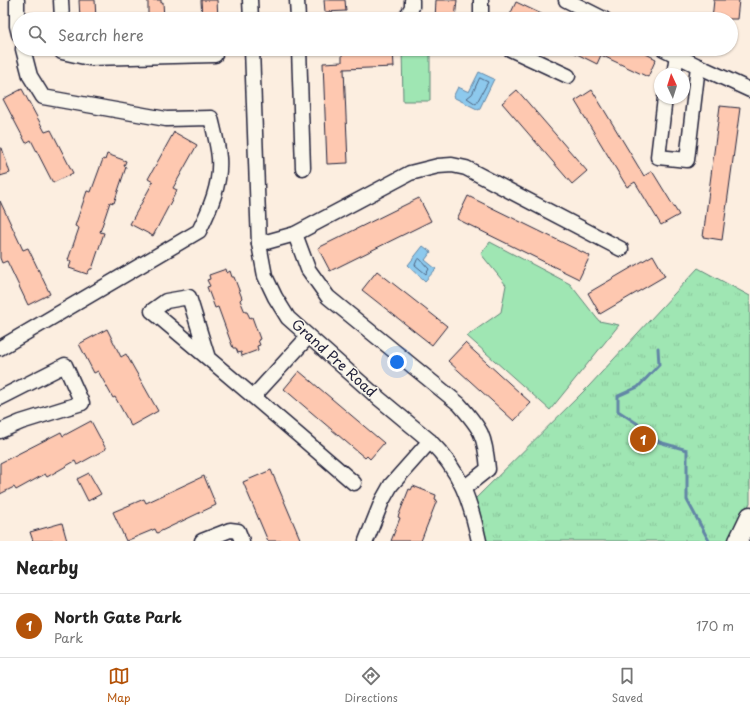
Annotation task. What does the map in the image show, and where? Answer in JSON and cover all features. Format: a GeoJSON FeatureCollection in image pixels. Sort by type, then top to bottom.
{"type":"FeatureCollection","features":[{"type":"Feature","properties":{"kind":"main road"},"geometry":{"type":"LineString","coordinates":[[738,541],[750,516]]}},
{"type":"Feature","properties":{"kind":"street"},"geometry":{"type":"LineString","coordinates":[[17,0],[17,12]]}},
{"type":"Feature","properties":{"kind":"street"},"geometry":{"type":"LineString","coordinates":[[61,0],[62,12]]}},
{"type":"Feature","properties":{"kind":"street"},"geometry":{"type":"LineString","coordinates":[[250,0],[251,12]]}},
{"type":"Feature","properties":{"kind":"street"},"geometry":{"type":"LineString","coordinates":[[297,0],[298,12]]}},
{"type":"Feature","properties":{"kind":"street"},"geometry":{"type":"LineString","coordinates":[[409,12],[412,7],[412,0]]}},
{"type":"Feature","properties":{"kind":"street"},"geometry":{"type":"LineString","coordinates":[[481,0],[481,12]]}},
{"type":"Feature","properties":{"kind":"street"},"geometry":{"type":"LineString","coordinates":[[566,0],[590,12]]}},
{"type":"Feature","properties":{"kind":"street"},"geometry":{"type":"LineString","coordinates":[[0,348],[199,231],[210,208],[218,181],[219,158],[211,118],[166,119],[43,97],[30,76],[25,56]]}},
{"type":"Feature","properties":{"kind":"street"},"geometry":{"type":"LineString","coordinates":[[80,56],[89,58],[173,56]]}},
{"type":"Feature","properties":{"kind":"street","name":"Grand Pre Road"},"geometry":{"type":"LineString","coordinates":[[252,56],[259,244],[265,276],[275,297],[288,318],[308,337],[430,441],[447,458],[464,488],[470,504],[479,541]]}},
{"type":"Feature","properties":{"kind":"street"},"geometry":{"type":"LineString","coordinates":[[299,56],[303,168]]}},
{"type":"Feature","properties":{"kind":"street"},"geometry":{"type":"LineString","coordinates":[[525,56],[568,76]]}},
{"type":"Feature","properties":{"kind":"street"},"geometry":{"type":"LineString","coordinates":[[675,68],[677,56]]}},
{"type":"Feature","properties":{"kind":"street"},"geometry":{"type":"LineString","coordinates":[[679,56],[698,67],[750,90]]}},
{"type":"Feature","properties":{"kind":"street"},"geometry":{"type":"LineString","coordinates":[[664,104],[658,156],[687,160],[698,67]]}},
{"type":"Feature","properties":{"kind":"street"},"geometry":{"type":"LineString","coordinates":[[259,244],[295,234],[410,173],[438,166],[452,165],[466,168],[621,249]]}},
{"type":"Feature","properties":{"kind":"street"},"geometry":{"type":"LineString","coordinates":[[295,234],[308,269],[328,297],[459,404],[478,425],[486,447],[488,469],[464,488]]}},
{"type":"Feature","properties":{"kind":"street"},"geometry":{"type":"LineString","coordinates":[[208,358],[189,297],[166,301],[152,312],[254,396],[354,483]]}},
{"type":"Feature","properties":{"kind":"street"},"geometry":{"type":"LineString","coordinates":[[254,396],[308,337]]}},
{"type":"Feature","properties":{"kind":"street"},"geometry":{"type":"LineString","coordinates":[[0,398],[65,365],[82,403],[21,422],[0,431]]}},
{"type":"Feature","properties":{"kind":"street"},"geometry":{"type":"LineString","coordinates":[[366,541],[382,501],[391,485],[430,441]]}},
{"type":"Feature","properties":{"kind":"street"},"geometry":{"type":"LineString","coordinates":[[202,541],[230,530],[238,532],[242,541]]}},
{"type":"Feature","properties":{"kind":"green space"},"geometry":{"type":"Polygon","coordinates":[[[402,56],[430,56],[430,101],[403,101],[402,56]]]}},
{"type":"Feature","properties":{"kind":"green space"},"geometry":{"type":"Polygon","coordinates":[[[490,242],[570,284],[599,321],[619,325],[550,410],[467,336],[501,312],[506,285],[481,254],[490,242]]]}},
{"type":"Feature","properties":{"kind":"green space"},"geometry":{"type":"Polygon","coordinates":[[[698,268],[750,296],[750,503],[729,541],[479,541],[470,504],[589,386],[698,268]]]}},
{"type":"Feature","properties":{"kind":"water"},"geometry":{"type":"Polygon","coordinates":[[[479,72],[494,79],[479,110],[453,97],[458,87],[469,92],[479,72]]]}},
{"type":"Feature","properties":{"kind":"water"},"geometry":{"type":"Polygon","coordinates":[[[423,246],[431,252],[425,260],[436,269],[425,281],[408,265],[423,246]]]}},
{"type":"Feature","properties":{"kind":"building"},"geometry":{"type":"Polygon","coordinates":[[[79,0],[95,0],[96,12],[80,12],[79,0]]]}},
{"type":"Feature","properties":{"kind":"building"},"geometry":{"type":"Polygon","coordinates":[[[148,0],[161,0],[161,3],[163,2],[164,12],[148,12],[148,0]]]}},
{"type":"Feature","properties":{"kind":"building"},"geometry":{"type":"Polygon","coordinates":[[[201,0],[217,0],[218,12],[202,12],[201,0]]]}},
{"type":"Feature","properties":{"kind":"building"},"geometry":{"type":"Polygon","coordinates":[[[324,0],[345,0],[346,11],[325,12],[324,0]]]}},
{"type":"Feature","properties":{"kind":"building"},"geometry":{"type":"Polygon","coordinates":[[[436,0],[457,0],[456,12],[435,12],[436,0]]]}},
{"type":"Feature","properties":{"kind":"building"},"geometry":{"type":"Polygon","coordinates":[[[714,0],[739,0],[738,12],[713,12],[714,0]]]}},
{"type":"Feature","properties":{"kind":"building"},"geometry":{"type":"Polygon","coordinates":[[[516,2],[537,12],[511,12],[516,2]]]}},
{"type":"Feature","properties":{"kind":"building"},"geometry":{"type":"Polygon","coordinates":[[[342,56],[393,56],[394,67],[344,69],[348,163],[327,164],[323,63],[342,62],[342,56]]]}},
{"type":"Feature","properties":{"kind":"building"},"geometry":{"type":"Polygon","coordinates":[[[581,56],[601,56],[597,64],[581,56]]]}},
{"type":"Feature","properties":{"kind":"building"},"geometry":{"type":"Polygon","coordinates":[[[603,56],[650,56],[656,59],[648,77],[603,56]]]}},
{"type":"Feature","properties":{"kind":"building"},"geometry":{"type":"Polygon","coordinates":[[[22,89],[45,132],[51,130],[73,173],[53,183],[31,140],[26,143],[3,99],[22,89]]]}},
{"type":"Feature","properties":{"kind":"building"},"geometry":{"type":"Polygon","coordinates":[[[517,90],[587,171],[572,184],[502,103],[517,90]]]}},
{"type":"Feature","properties":{"kind":"building"},"geometry":{"type":"Polygon","coordinates":[[[592,90],[644,176],[652,171],[679,215],[661,225],[635,182],[627,187],[575,101],[592,90]]]}},
{"type":"Feature","properties":{"kind":"building"},"geometry":{"type":"Polygon","coordinates":[[[720,106],[740,108],[722,240],[703,237],[720,106]]]}},
{"type":"Feature","properties":{"kind":"building"},"geometry":{"type":"Polygon","coordinates":[[[174,132],[197,145],[173,188],[177,190],[153,236],[130,224],[153,182],[148,179],[174,132]]]}},
{"type":"Feature","properties":{"kind":"building"},"geometry":{"type":"Polygon","coordinates":[[[0,148],[2,148],[10,173],[0,176],[0,148]]]}},
{"type":"Feature","properties":{"kind":"building"},"geometry":{"type":"Polygon","coordinates":[[[107,154],[126,161],[124,166],[126,167],[114,203],[110,202],[100,232],[104,233],[92,269],[90,269],[87,274],[69,268],[71,262],[68,260],[79,228],[75,226],[87,191],[91,192],[103,159],[105,160],[107,154]]]}},
{"type":"Feature","properties":{"kind":"building"},"geometry":{"type":"Polygon","coordinates":[[[468,196],[590,256],[579,279],[457,219],[468,196]]]}},
{"type":"Feature","properties":{"kind":"building"},"geometry":{"type":"Polygon","coordinates":[[[419,198],[431,221],[330,271],[318,248],[419,198]]]}},
{"type":"Feature","properties":{"kind":"building"},"geometry":{"type":"Polygon","coordinates":[[[0,201],[23,250],[28,248],[50,294],[28,305],[7,261],[2,263],[0,258],[0,201]]]}},
{"type":"Feature","properties":{"kind":"building"},"geometry":{"type":"Polygon","coordinates":[[[653,255],[665,276],[600,314],[588,293],[653,255]]]}},
{"type":"Feature","properties":{"kind":"building"},"geometry":{"type":"Polygon","coordinates":[[[226,269],[227,273],[230,271],[232,277],[234,277],[242,298],[240,300],[245,312],[247,312],[250,318],[252,317],[260,339],[258,340],[260,345],[257,346],[258,350],[242,356],[241,352],[238,353],[236,348],[233,348],[218,307],[215,308],[207,287],[210,286],[207,280],[210,279],[209,275],[226,269]]]}},
{"type":"Feature","properties":{"kind":"building"},"geometry":{"type":"Polygon","coordinates":[[[377,271],[447,326],[432,345],[362,290],[377,271]]]}},
{"type":"Feature","properties":{"kind":"building"},"geometry":{"type":"Polygon","coordinates":[[[107,329],[121,357],[126,354],[158,411],[131,426],[115,397],[113,398],[98,371],[94,373],[79,344],[107,329]]]}},
{"type":"Feature","properties":{"kind":"building"},"geometry":{"type":"Polygon","coordinates":[[[465,343],[531,403],[514,421],[448,361],[465,343]]]}},
{"type":"Feature","properties":{"kind":"building"},"geometry":{"type":"Polygon","coordinates":[[[299,371],[384,443],[370,459],[367,456],[365,458],[284,389],[299,371]]]}},
{"type":"Feature","properties":{"kind":"building"},"geometry":{"type":"Polygon","coordinates":[[[91,421],[106,449],[77,465],[75,461],[47,477],[45,474],[16,490],[14,487],[0,494],[0,463],[61,432],[63,436],[91,421]]]}},
{"type":"Feature","properties":{"kind":"building"},"geometry":{"type":"Polygon","coordinates":[[[271,470],[301,541],[268,541],[243,482],[271,470]]]}},
{"type":"Feature","properties":{"kind":"building"},"geometry":{"type":"Polygon","coordinates":[[[89,473],[101,494],[88,501],[77,479],[89,473]]]}},
{"type":"Feature","properties":{"kind":"building"},"geometry":{"type":"Polygon","coordinates":[[[204,476],[216,505],[157,533],[155,529],[126,541],[113,512],[144,499],[146,503],[204,476]]]}},
{"type":"Feature","properties":{"kind":"building"},"geometry":{"type":"Polygon","coordinates":[[[413,486],[436,495],[435,499],[437,500],[421,541],[391,541],[400,518],[398,517],[409,489],[411,490],[413,486]]]}},
{"type":"Feature","properties":{"kind":"building"},"geometry":{"type":"Polygon","coordinates":[[[62,523],[67,541],[33,541],[30,532],[62,523]]]}},
{"type":"Feature","properties":{"kind":"waterway"},"geometry":{"type":"LineString","coordinates":[[658,348],[659,365],[638,387],[618,396],[618,411],[638,424],[659,442],[687,450],[687,500],[709,541]]}},
{"type":"Feature","properties":{"kind":"place","name":"North Gate Park"},"geometry":{"type":"Point","coordinates":[643,439]}}]}
